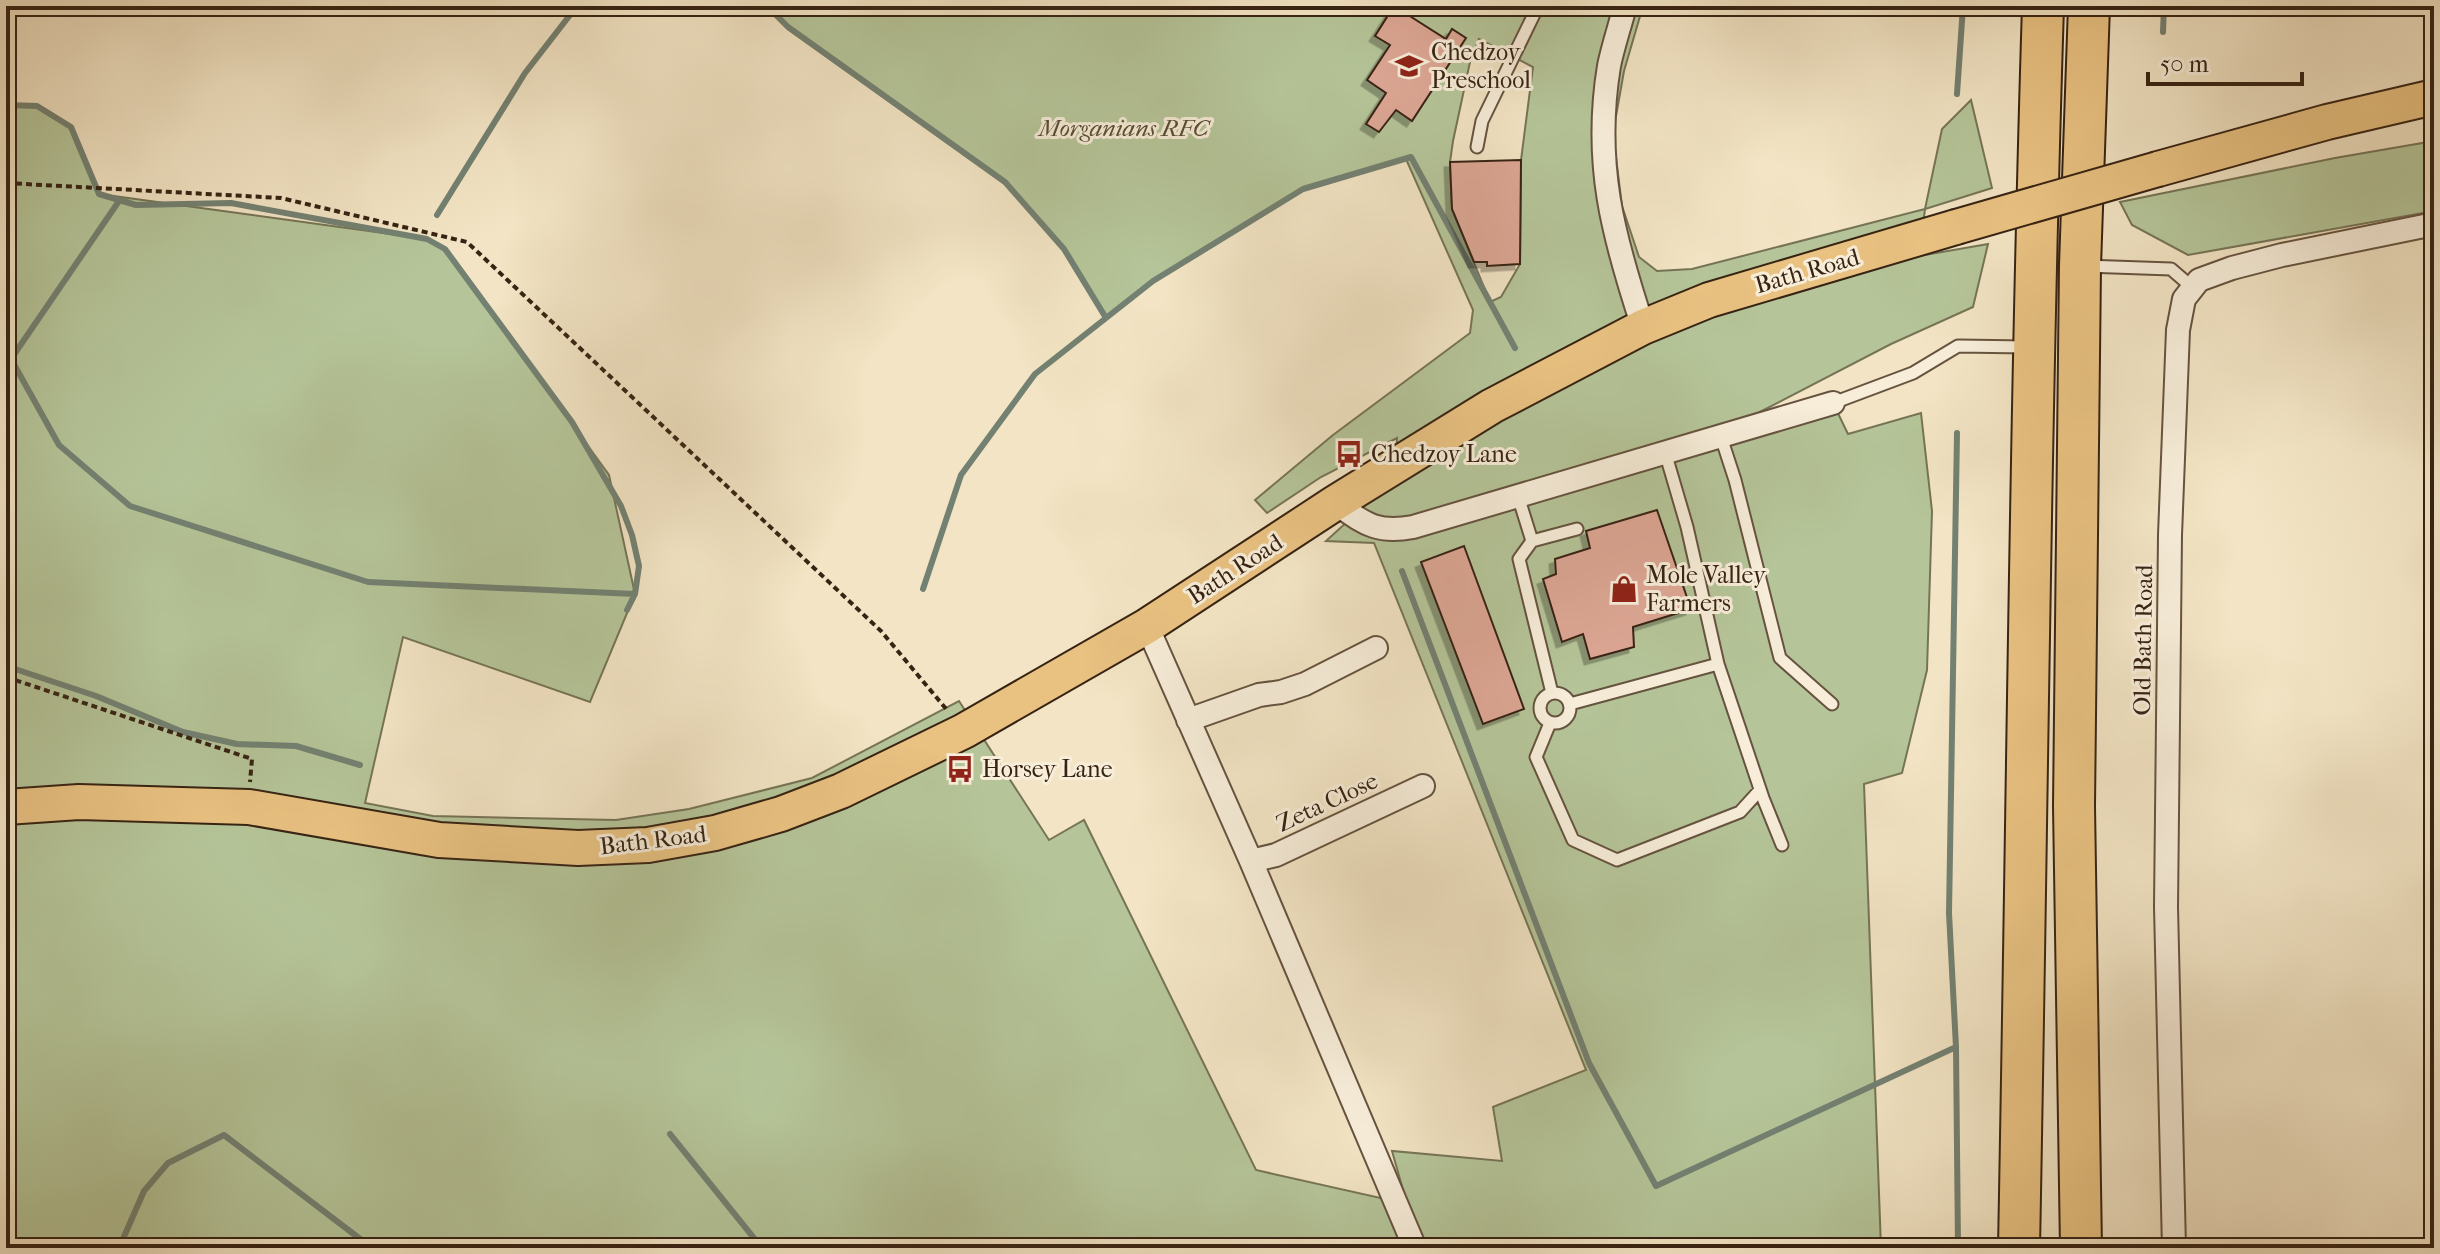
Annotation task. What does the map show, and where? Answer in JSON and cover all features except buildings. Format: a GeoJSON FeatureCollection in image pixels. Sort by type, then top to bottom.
{"type":"FeatureCollection","features":[{"type":"Feature","properties":{"kind":"highway"},"geometry":{"type":"LineString","coordinates":[[2019,1248],[2033,348],[2043,6]]}},
{"type":"Feature","properties":{"kind":"highway"},"geometry":{"type":"LineString","coordinates":[[2081,1248],[2074,806],[2080,266],[2089,6]]}},
{"type":"Feature","properties":{"kind":"main road","name":"Bath Road"},"geometry":{"type":"LineString","coordinates":[[6,807],[79,802],[249,807],[439,840],[578,848],[648,845],[715,833],[781,814],[841,791],[964,731],[1147,626],[1335,503],[1492,406],[1643,327],[1709,300],[1956,227],[2327,122],[2434,97]]}},
{"type":"Feature","properties":{"kind":"street"},"geometry":{"type":"LineString","coordinates":[[1625,6],[1609,64],[1603,124],[1603,172],[1619,252],[1643,327]]}},
{"type":"Feature","properties":{"kind":"street"},"geometry":{"type":"LineString","coordinates":[[2193,288],[2199,280],[2232,268],[2434,224]]}},
{"type":"Feature","properties":{"kind":"street","name":"Old Bath Road"},"geometry":{"type":"LineString","coordinates":[[2174,1248],[2166,907],[2170,535],[2178,330],[2184,299],[2193,288]]}},
{"type":"Feature","properties":{"kind":"street"},"geometry":{"type":"LineString","coordinates":[[1335,503],[1369,526],[1390,531],[1833,403]]}},
{"type":"Feature","properties":{"kind":"street"},"geometry":{"type":"LineString","coordinates":[[1147,626],[1251,861],[1415,1248]]}},
{"type":"Feature","properties":{"kind":"street"},"geometry":{"type":"LineString","coordinates":[[1188,720],[1256,687],[1281,692],[1305,684],[1376,648]]}},
{"type":"Feature","properties":{"kind":"street","name":"Zeta Close"},"geometry":{"type":"LineString","coordinates":[[1251,861],[1276,855],[1423,786]]}},
{"type":"Feature","properties":{"kind":"lane"},"geometry":{"type":"LineString","coordinates":[[1477,147],[1482,121],[1538,6]]}},
{"type":"Feature","properties":{"kind":"lane"},"geometry":{"type":"LineString","coordinates":[[2080,266],[2171,269],[2193,288]]}},
{"type":"Feature","properties":{"kind":"lane"},"geometry":{"type":"LineString","coordinates":[[1833,403],[1913,373],[1958,346],[2033,348]]}},
{"type":"Feature","properties":{"kind":"lane"},"geometry":{"type":"LineString","coordinates":[[1721,437],[1735,480],[1780,658],[1832,704]]}},
{"type":"Feature","properties":{"kind":"lane"},"geometry":{"type":"LineString","coordinates":[[1665,452],[1687,527],[1718,664],[1760,790],[1782,845]]}},
{"type":"Feature","properties":{"kind":"lane"},"geometry":{"type":"LineString","coordinates":[[1518,496],[1532,541]]}},
{"type":"Feature","properties":{"kind":"lane"},"geometry":{"type":"LineString","coordinates":[[1552,693],[1519,559],[1532,541],[1577,529]]}},
{"type":"Feature","properties":{"kind":"lane"},"geometry":{"type":"LineString","coordinates":[[1570,704],[1718,664]]}},
{"type":"Feature","properties":{"kind":"lane"},"geometry":{"type":"LineString","coordinates":[[1552,693],[1560,693],[1570,704],[1570,712],[1566,719],[1550,723],[1540,711],[1540,703],[1552,693]]}},
{"type":"Feature","properties":{"kind":"lane"},"geometry":{"type":"LineString","coordinates":[[1550,723],[1536,757],[1573,840],[1617,860],[1740,812],[1760,790]]}},
{"type":"Feature","properties":{"kind":"path"},"geometry":{"type":"LineString","coordinates":[[6,183],[281,198],[467,242],[881,631],[964,731]]}},
{"type":"Feature","properties":{"kind":"path"},"geometry":{"type":"LineString","coordinates":[[6,677],[252,759],[249,807]]}},
{"type":"Feature","properties":{"kind":"green space","name":"Morganians RFC"},"geometry":{"type":"Polygon","coordinates":[[[767,6],[1643,6],[1624,71],[1613,133],[1622,206],[1639,257],[1657,271],[1692,269],[1925,209],[1919,256],[1988,244],[1973,307],[1891,344],[1754,415],[1666,443],[1833,403],[1848,434],[1921,413],[1932,511],[1927,670],[1902,773],[1864,784],[1881,1248],[6,1248],[6,105],[37,106],[71,127],[99,194],[427,239],[445,249],[609,475],[635,594],[590,702],[403,637],[365,803],[433,816],[616,820],[689,809],[812,778],[959,701],[1049,840],[1084,820],[1256,1170],[1407,1204],[1392,1151],[1502,1161],[1493,1107],[1586,1070],[1374,543],[1326,541],[1395,478],[1397,438],[1321,477],[1267,513],[1255,500],[1333,435],[1470,333],[1473,310],[1406,159],[1303,189],[1153,281],[1106,318],[1064,249],[1005,182],[788,27],[767,6]],[[1479,39],[1470,62],[1453,141],[1450,162],[1452,209],[1490,302],[1501,297],[1520,264],[1521,160],[1533,67],[1479,39]]]}},
{"type":"Feature","properties":{"kind":"green space"},"geometry":{"type":"Polygon","coordinates":[[[1971,100],[1992,188],[1925,209],[1942,129],[1971,100]]]}},
{"type":"Feature","properties":{"kind":"green space"},"geometry":{"type":"Polygon","coordinates":[[[2434,141],[2434,211],[2188,255],[2132,225],[2120,202],[2335,158],[2434,141]]]}},
{"type":"Feature","properties":{"kind":"waterway"},"geometry":{"type":"LineString","coordinates":[[437,215],[525,73],[577,6]]}},
{"type":"Feature","properties":{"kind":"waterway"},"geometry":{"type":"LineString","coordinates":[[767,6],[788,27],[1005,182],[1064,249],[1106,318]]}},
{"type":"Feature","properties":{"kind":"waterway"},"geometry":{"type":"LineString","coordinates":[[1957,94],[1963,6]]}},
{"type":"Feature","properties":{"kind":"waterway"},"geometry":{"type":"LineString","coordinates":[[2163,32],[2164,6]]}},
{"type":"Feature","properties":{"kind":"waterway"},"geometry":{"type":"LineString","coordinates":[[6,105],[37,106],[71,127],[99,194],[136,205],[231,203],[427,239],[445,249],[572,422],[621,506],[639,566],[635,594]]}},
{"type":"Feature","properties":{"kind":"waterway"},"geometry":{"type":"LineString","coordinates":[[923,589],[961,475],[1035,374],[1153,281],[1303,189],[1411,157],[1515,348]]}},
{"type":"Feature","properties":{"kind":"waterway"},"geometry":{"type":"LineString","coordinates":[[119,201],[11,359],[59,445],[130,506],[368,582],[635,594],[627,610]]}},
{"type":"Feature","properties":{"kind":"waterway"},"geometry":{"type":"LineString","coordinates":[[1957,433],[1949,913],[1956,1047],[1958,1248]]}},
{"type":"Feature","properties":{"kind":"waterway"},"geometry":{"type":"LineString","coordinates":[[1402,571],[1589,1063],[1656,1186],[1956,1047]]}},
{"type":"Feature","properties":{"kind":"waterway"},"geometry":{"type":"LineString","coordinates":[[6,666],[96,696],[183,732],[237,744],[296,746],[360,765]]}},
{"type":"Feature","properties":{"kind":"waterway"},"geometry":{"type":"LineString","coordinates":[[670,1134],[762,1248]]}},
{"type":"Feature","properties":{"kind":"waterway"},"geometry":{"type":"LineString","coordinates":[[119,1248],[144,1191],[168,1163],[224,1135],[372,1248]]}},
{"type":"Feature","properties":{"kind":"place","name":"Chedzoy Preschool"},"geometry":{"type":"Point","coordinates":[1409,66]}},
{"type":"Feature","properties":{"kind":"place","name":"Chedzoy Lane"},"geometry":{"type":"Point","coordinates":[1349,454]}},
{"type":"Feature","properties":{"kind":"place","name":"Mole Valley Farmers"},"geometry":{"type":"Point","coordinates":[1624,589]}},
{"type":"Feature","properties":{"kind":"place","name":"Horsey Lane"},"geometry":{"type":"Point","coordinates":[960,769]}}]}
